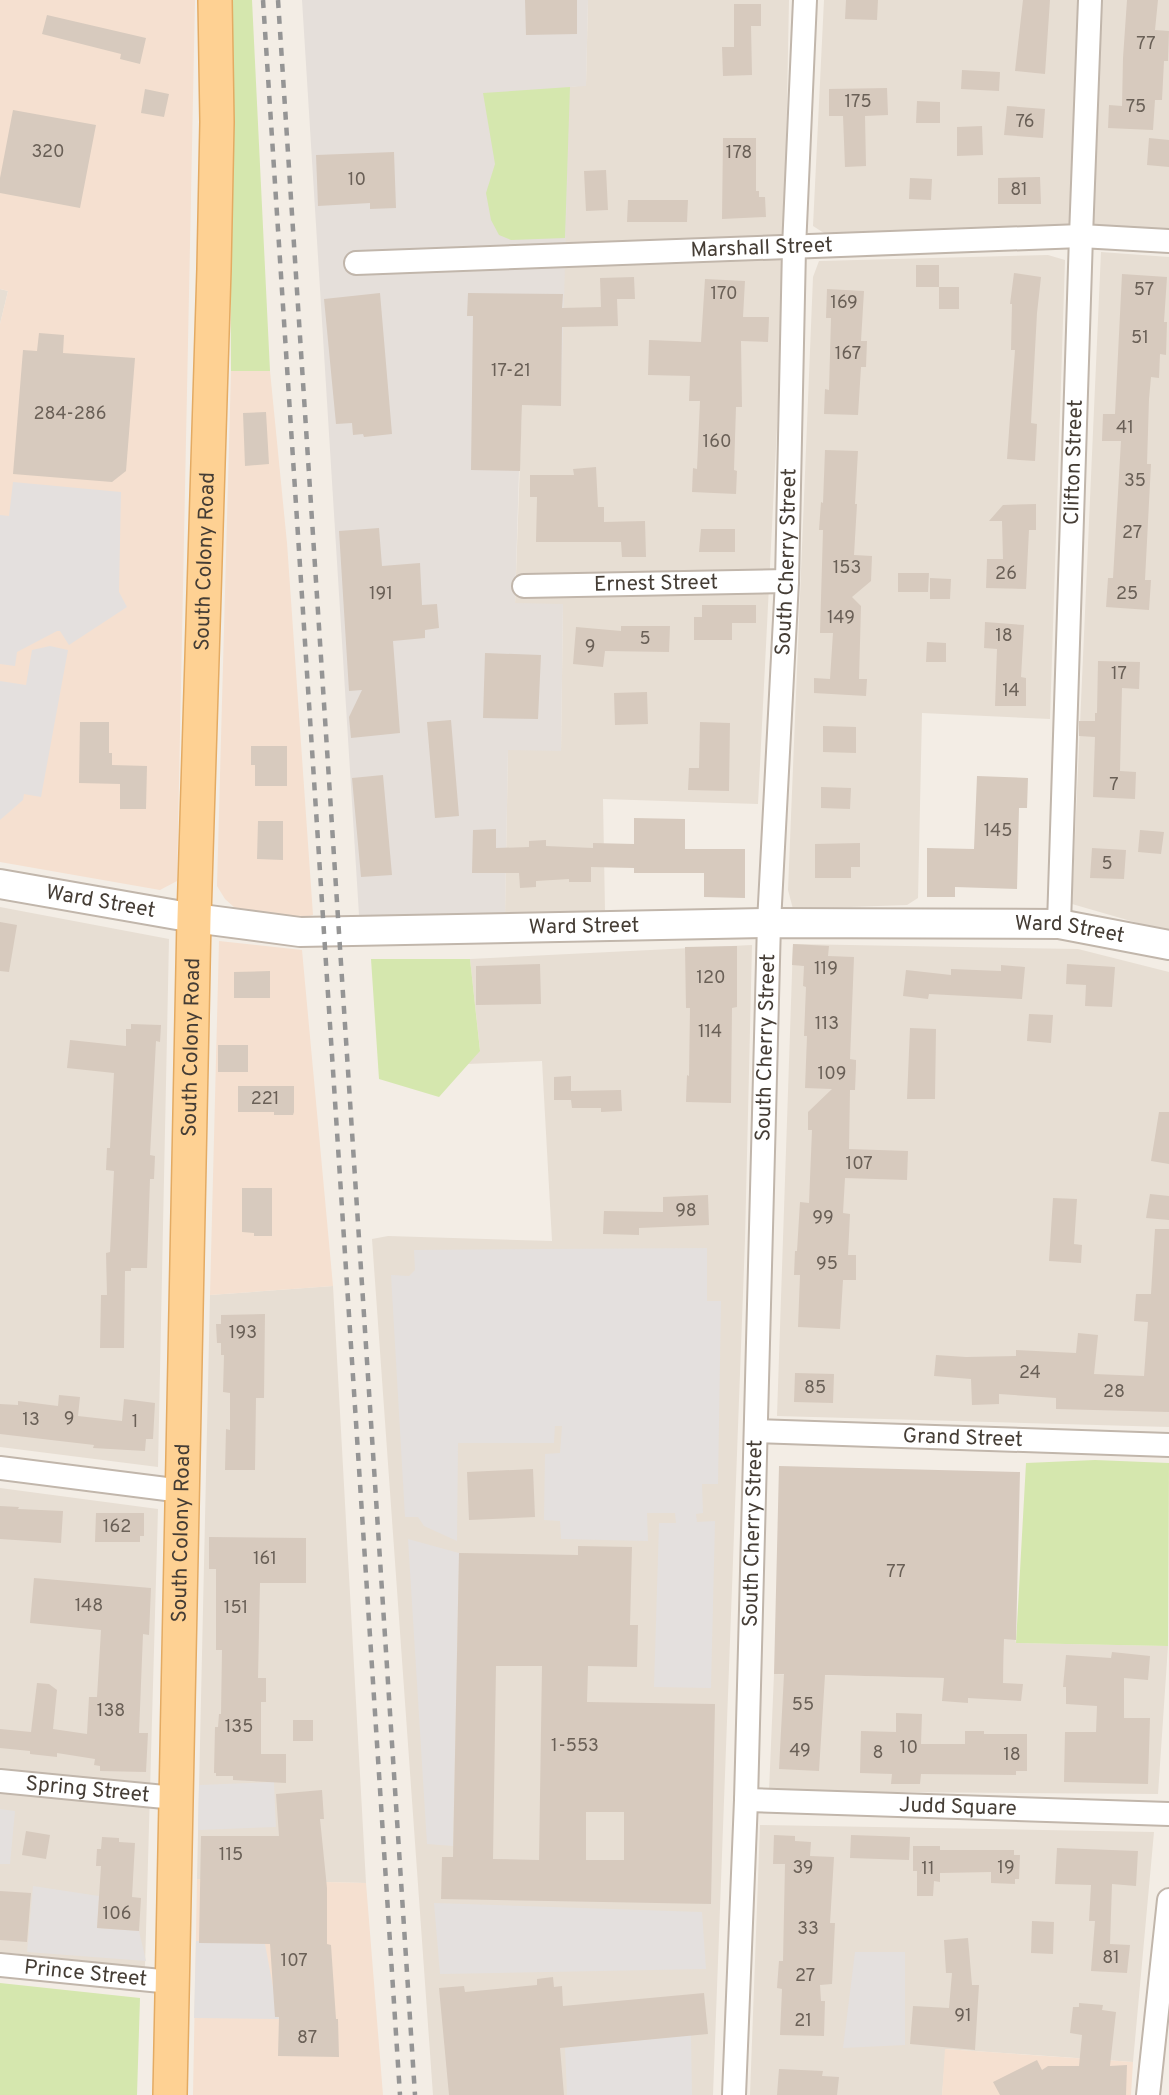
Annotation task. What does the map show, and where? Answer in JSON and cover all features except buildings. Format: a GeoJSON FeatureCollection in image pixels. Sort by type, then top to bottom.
{"type":"FeatureCollection","features":[{"type":"Feature","properties":{"kind":"main road","name":"South Colony Road"},"geometry":{"type":"LineString","coordinates":[[170,2095],[194,918],[217,122],[215,0]]}},
{"type":"Feature","properties":{"kind":"street","name":"South Cherry Street"},"geometry":{"type":"LineString","coordinates":[[734,2095],[746,1800],[769,923],[787,581],[794,248],[806,0]]}},
{"type":"Feature","properties":{"kind":"street","name":"Clifton Street"},"geometry":{"type":"LineString","coordinates":[[1059,924],[1090,0]]}},
{"type":"Feature","properties":{"kind":"street","name":"Marshall Street"},"geometry":{"type":"LineString","coordinates":[[356,264],[1081,236],[1169,241]]}},
{"type":"Feature","properties":{"kind":"street","name":"Ernest Street"},"geometry":{"type":"LineString","coordinates":[[524,586],[787,581]]}},
{"type":"Feature","properties":{"kind":"street","name":"Ward Street"},"geometry":{"type":"LineString","coordinates":[[0,884],[194,918],[308,932],[769,923],[1059,924],[1169,945]]}},
{"type":"Feature","properties":{"kind":"street","name":"Grand Street"},"geometry":{"type":"LineString","coordinates":[[757,1431],[1169,1445]]}},
{"type":"Feature","properties":{"kind":"street"},"geometry":{"type":"LineString","coordinates":[[0,1468],[182,1491]]}},
{"type":"Feature","properties":{"kind":"street","name":"Spring Street"},"geometry":{"type":"LineString","coordinates":[[0,1781],[175,1798]]}},
{"type":"Feature","properties":{"kind":"street","name":"Judd Square"},"geometry":{"type":"LineString","coordinates":[[746,1800],[1169,1814]]}},
{"type":"Feature","properties":{"kind":"street"},"geometry":{"type":"LineString","coordinates":[[1148,2095],[1169,1900]]}},
{"type":"Feature","properties":{"kind":"street","name":"Prince Street"},"geometry":{"type":"LineString","coordinates":[[0,1965],[171,1982]]}},
{"type":"Feature","properties":{"kind":"shaded area"},"geometry":{"type":"Polygon","coordinates":[[[0,0],[195,0],[177,881],[160,890],[0,862],[0,324],[8,291],[0,289],[0,0]]]}},
{"type":"Feature","properties":{"kind":"shaded area"},"geometry":{"type":"Polygon","coordinates":[[[302,0],[588,0],[586,86],[570,87],[561,406],[521,405],[515,603],[563,604],[561,751],[508,750],[505,916],[359,915],[302,0]]]}},
{"type":"Feature","properties":{"kind":"shaded area"},"geometry":{"type":"Polygon","coordinates":[[[588,0],[789,0],[783,308],[758,804],[603,799],[605,911],[505,916],[508,750],[561,750],[563,604],[515,604],[522,405],[570,87],[586,85],[588,0]]]}},
{"type":"Feature","properties":{"kind":"shaded area"},"geometry":{"type":"Polygon","coordinates":[[[824,0],[1169,0],[1169,230],[1099,227],[824,233],[813,226],[824,0]]]}},
{"type":"Feature","properties":{"kind":"shaded area"},"geometry":{"type":"Polygon","coordinates":[[[1101,252],[1169,257],[1169,932],[1072,904],[1101,252]]]}},
{"type":"Feature","properties":{"kind":"shaded area"},"geometry":{"type":"Polygon","coordinates":[[[1048,255],[1065,260],[1050,719],[922,713],[918,898],[907,905],[793,909],[788,890],[813,277],[819,261],[1048,255]]]}},
{"type":"Feature","properties":{"kind":"shaded area"},"geometry":{"type":"Polygon","coordinates":[[[0,289],[8,291],[0,324],[0,289]]]}},
{"type":"Feature","properties":{"kind":"shaded area"},"geometry":{"type":"Polygon","coordinates":[[[231,371],[270,371],[287,543],[313,915],[301,918],[261,914],[235,908],[225,899],[217,886],[231,371]]]}},
{"type":"Feature","properties":{"kind":"shaded area"},"geometry":{"type":"Polygon","coordinates":[[[13,482],[121,492],[119,592],[127,607],[69,645],[60,631],[57,631],[17,652],[15,666],[0,664],[0,515],[9,516],[13,482]]]}},
{"type":"Feature","properties":{"kind":"shaded area"},"geometry":{"type":"Polygon","coordinates":[[[50,646],[68,650],[41,797],[24,794],[23,800],[0,820],[0,681],[26,685],[32,650],[50,646]]]}},
{"type":"Feature","properties":{"kind":"shaded area"},"geometry":{"type":"Polygon","coordinates":[[[0,907],[169,939],[158,1467],[0,1447],[0,907]]]}},
{"type":"Feature","properties":{"kind":"shaded area"},"geometry":{"type":"Polygon","coordinates":[[[219,941],[302,950],[333,1286],[210,1295],[219,941]]]}},
{"type":"Feature","properties":{"kind":"shaded area"},"geometry":{"type":"Polygon","coordinates":[[[793,944],[1078,949],[1169,972],[1169,1427],[777,1416],[793,944]]]}},
{"type":"Feature","properties":{"kind":"shaded area"},"geometry":{"type":"Polygon","coordinates":[[[752,945],[745,1240],[713,2095],[433,2095],[372,1239],[388,1236],[552,1241],[542,1061],[467,1064],[480,1050],[470,959],[752,945]]]}},
{"type":"Feature","properties":{"kind":"shaded area"},"geometry":{"type":"Polygon","coordinates":[[[707,1248],[707,1301],[721,1301],[718,1484],[702,1484],[703,1513],[696,1514],[697,1522],[715,1521],[711,1688],[654,1687],[659,1523],[676,1523],[675,1513],[647,1513],[648,1541],[561,1539],[560,1521],[544,1520],[545,1454],[560,1453],[562,1426],[555,1426],[554,1443],[458,1443],[457,1541],[424,1526],[418,1517],[405,1517],[391,1275],[409,1276],[415,1270],[414,1250],[707,1248]]]}},
{"type":"Feature","properties":{"kind":"shaded area"},"geometry":{"type":"Polygon","coordinates":[[[333,1286],[366,1883],[197,1879],[210,1295],[333,1286]]]}},
{"type":"Feature","properties":{"kind":"shaded area"},"geometry":{"type":"Polygon","coordinates":[[[0,1488],[158,1509],[145,1967],[0,1952],[0,1488]]]}},
{"type":"Feature","properties":{"kind":"shaded area"},"geometry":{"type":"Polygon","coordinates":[[[408,1539],[459,1553],[453,1846],[427,1844],[408,1539]]]}},
{"type":"Feature","properties":{"kind":"shaded area"},"geometry":{"type":"Polygon","coordinates":[[[1015,1637],[1016,1643],[1168,1646],[1158,1794],[769,1791],[774,1674],[1003,1679],[1004,1639],[1015,1637]]]}},
{"type":"Feature","properties":{"kind":"shaded area"},"geometry":{"type":"Polygon","coordinates":[[[274,1782],[276,1827],[198,1830],[199,1785],[274,1782]]]}},
{"type":"Feature","properties":{"kind":"shaded area"},"geometry":{"type":"Polygon","coordinates":[[[0,1809],[15,1811],[10,1864],[0,1864],[0,1809]]]}},
{"type":"Feature","properties":{"kind":"shaded area"},"geometry":{"type":"Polygon","coordinates":[[[760,1825],[1154,1832],[1133,2062],[946,2049],[942,2095],[750,2095],[760,1825]]]}},
{"type":"Feature","properties":{"kind":"shaded area"},"geometry":{"type":"Polygon","coordinates":[[[197,1879],[366,1883],[383,2095],[193,2095],[197,1879]]]}},
{"type":"Feature","properties":{"kind":"shaded area"},"geometry":{"type":"Polygon","coordinates":[[[33,1886],[99,1896],[97,1928],[139,1931],[146,1961],[27,1952],[33,1886]]]}},
{"type":"Feature","properties":{"kind":"shaded area"},"geometry":{"type":"Polygon","coordinates":[[[434,1903],[702,1912],[706,1969],[440,1974],[434,1903]]]}},
{"type":"Feature","properties":{"kind":"shaded area"},"geometry":{"type":"Polygon","coordinates":[[[196,1941],[265,1944],[279,2019],[194,2018],[196,1941]]]}},
{"type":"Feature","properties":{"kind":"shaded area"},"geometry":{"type":"Polygon","coordinates":[[[855,1952],[905,1952],[905,2045],[843,2048],[855,1952]]]}},
{"type":"Feature","properties":{"kind":"shaded area"},"geometry":{"type":"Polygon","coordinates":[[[691,2035],[692,2095],[567,2095],[565,2048],[691,2035]]]}},
{"type":"Feature","properties":{"kind":"shaded area"},"geometry":{"type":"Polygon","coordinates":[[[945,2049],[1133,2062],[1131,2095],[942,2095],[945,2049]]]}},
{"type":"Feature","properties":{"kind":"green space"},"geometry":{"type":"Polygon","coordinates":[[[229,0],[252,0],[270,371],[231,371],[229,0]]]}},
{"type":"Feature","properties":{"kind":"green space"},"geometry":{"type":"Polygon","coordinates":[[[570,87],[565,238],[511,240],[499,235],[491,220],[486,193],[495,164],[483,93],[570,87]]]}},
{"type":"Feature","properties":{"kind":"green space"},"geometry":{"type":"Polygon","coordinates":[[[371,959],[470,959],[480,1051],[439,1097],[379,1079],[371,959]]]}},
{"type":"Feature","properties":{"kind":"green space"},"geometry":{"type":"Polygon","coordinates":[[[1095,1460],[1169,1463],[1168,1646],[1016,1643],[1026,1463],[1095,1460]]]}},
{"type":"Feature","properties":{"kind":"green space"},"geometry":{"type":"Polygon","coordinates":[[[0,1983],[140,1998],[137,2095],[0,2095],[0,1983]]]}},
{"type":"Feature","properties":{"kind":"railway"},"geometry":{"type":"LineString","coordinates":[[263,0],[400,2095]]}},
{"type":"Feature","properties":{"kind":"railway"},"geometry":{"type":"LineString","coordinates":[[278,0],[415,2095]]}}]}
